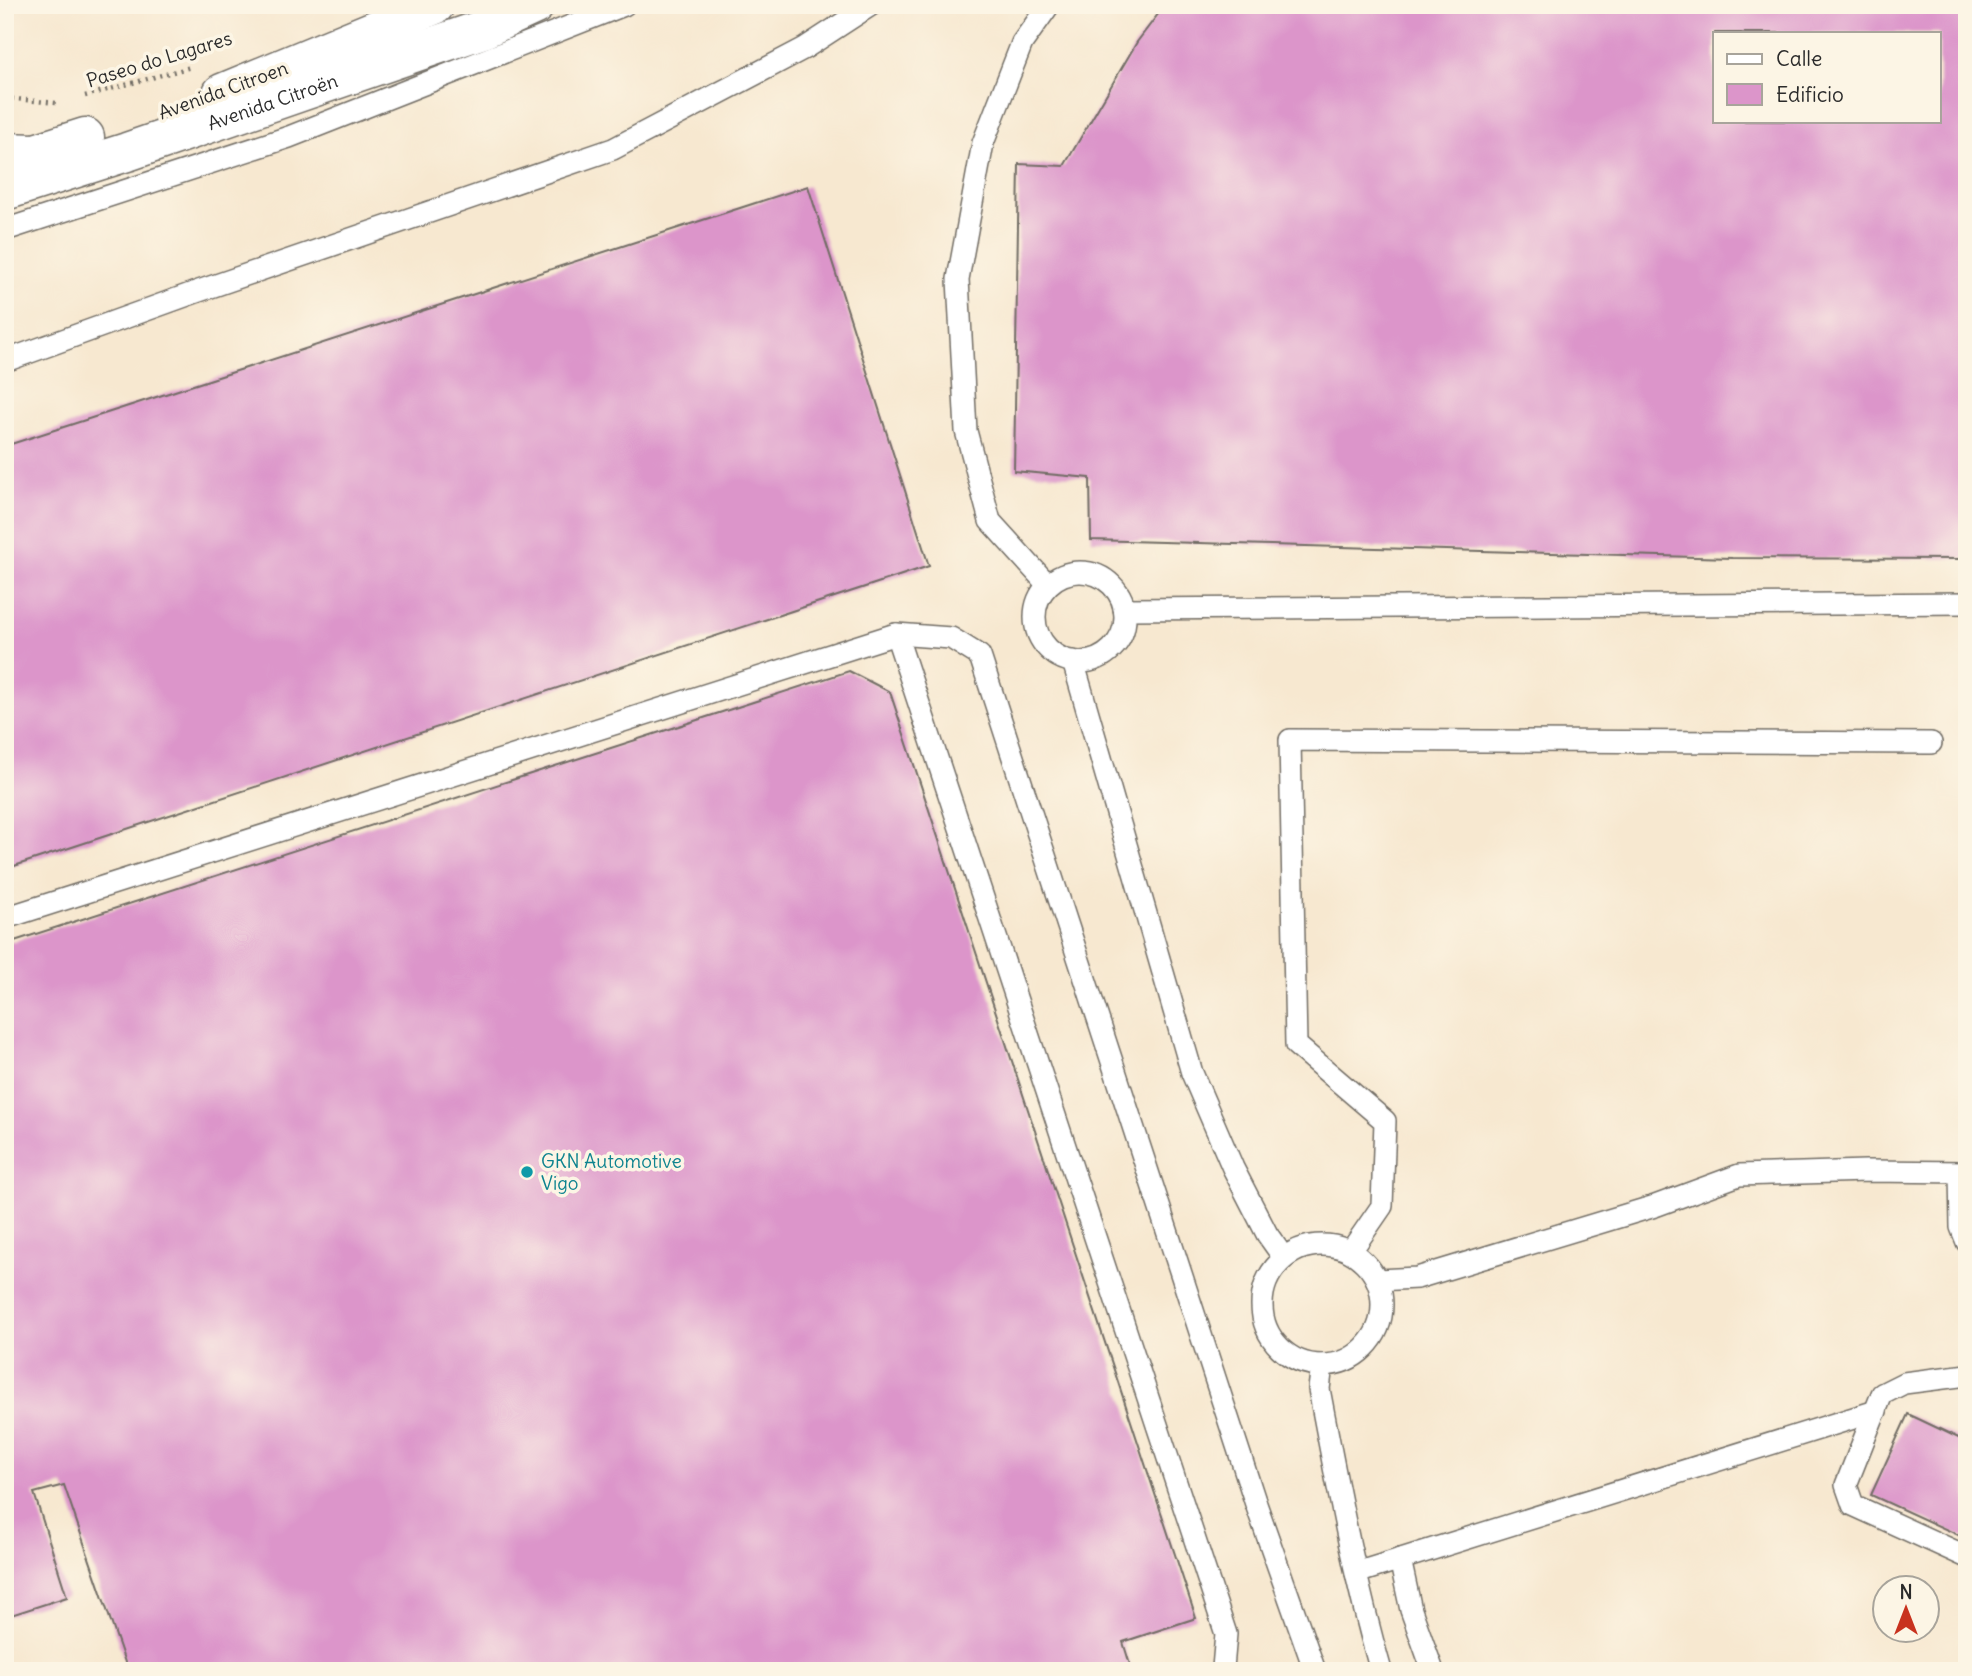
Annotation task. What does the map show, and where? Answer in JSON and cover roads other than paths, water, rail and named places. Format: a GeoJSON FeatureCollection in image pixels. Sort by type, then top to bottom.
{"type":"FeatureCollection","features":[{"type":"Feature","properties":{"kind":"main road","name":"Avenida Citroen"},"geometry":{"type":"LineString","coordinates":[[5,152],[35,153],[233,89],[435,5]]}},
{"type":"Feature","properties":{"kind":"main road","name":"Avenida Citroën"},"geometry":{"type":"LineString","coordinates":[[5,191],[127,152],[483,29],[535,5]]}},
{"type":"Feature","properties":{"kind":"lane"},"geometry":{"type":"LineString","coordinates":[[5,230],[289,137],[624,5]]}},
{"type":"Feature","properties":{"kind":"lane"},"geometry":{"type":"LineString","coordinates":[[5,361],[196,292],[613,149],[805,48],[871,5]]}},
{"type":"Feature","properties":{"kind":"lane"},"geometry":{"type":"LineString","coordinates":[[1048,585],[990,521],[966,431],[958,279],[983,143],[1022,43],[1049,5]]}},
{"type":"Feature","properties":{"kind":"lane"},"geometry":{"type":"LineString","coordinates":[[1069,574],[1091,574],[1104,579],[1113,587],[1124,609],[1122,633],[1107,653],[1097,659],[1073,661],[1051,651],[1037,631],[1036,607],[1048,585],[1069,574]]}},
{"type":"Feature","properties":{"kind":"lane"},"geometry":{"type":"LineString","coordinates":[[1124,609],[1967,603]]}},
{"type":"Feature","properties":{"kind":"lane"},"geometry":{"type":"LineString","coordinates":[[896,634],[1226,1634],[1221,1671]]}},
{"type":"Feature","properties":{"kind":"lane"},"geometry":{"type":"LineString","coordinates":[[5,918],[896,634],[951,638],[980,656],[1256,1504],[1315,1671]]}},
{"type":"Feature","properties":{"kind":"lane"},"geometry":{"type":"LineString","coordinates":[[1073,661],[1192,1073],[1233,1168],[1267,1234],[1284,1258]]}},
{"type":"Feature","properties":{"kind":"lane"},"geometry":{"type":"LineString","coordinates":[[1351,1251],[1382,1206],[1385,1121],[1296,1045],[1290,740],[1931,743]]}},
{"type":"Feature","properties":{"kind":"lane"},"geometry":{"type":"LineString","coordinates":[[1377,1280],[1417,1278],[1655,1206],[1739,1175],[1866,1171],[1964,1172],[1961,1227],[1967,1242]]}},
{"type":"Feature","properties":{"kind":"lane"},"geometry":{"type":"LineString","coordinates":[[1315,1245],[1351,1251],[1370,1268],[1377,1280],[1383,1301],[1374,1336],[1358,1354],[1347,1360],[1322,1365],[1299,1361],[1272,1338],[1265,1327],[1262,1294],[1273,1269],[1284,1258],[1300,1249],[1315,1245]]}},
{"type":"Feature","properties":{"kind":"lane"},"geometry":{"type":"LineString","coordinates":[[1322,1365],[1319,1389],[1364,1611],[1381,1671]]}},
{"type":"Feature","properties":{"kind":"lane"},"geometry":{"type":"LineString","coordinates":[[1967,1375],[1903,1383],[1882,1394],[1846,1485],[1853,1505],[1967,1557]]}},
{"type":"Feature","properties":{"kind":"lane"},"geometry":{"type":"LineString","coordinates":[[1356,1573],[1875,1411]]}},
{"type":"Feature","properties":{"kind":"lane"},"geometry":{"type":"LineString","coordinates":[[1400,1559],[1411,1610],[1433,1671]]}},
{"type":"Feature","properties":{"kind":"place","name":"GKN Automotive Vigo"},"geometry":{"type":"Point","coordinates":[527,1172]}}]}
